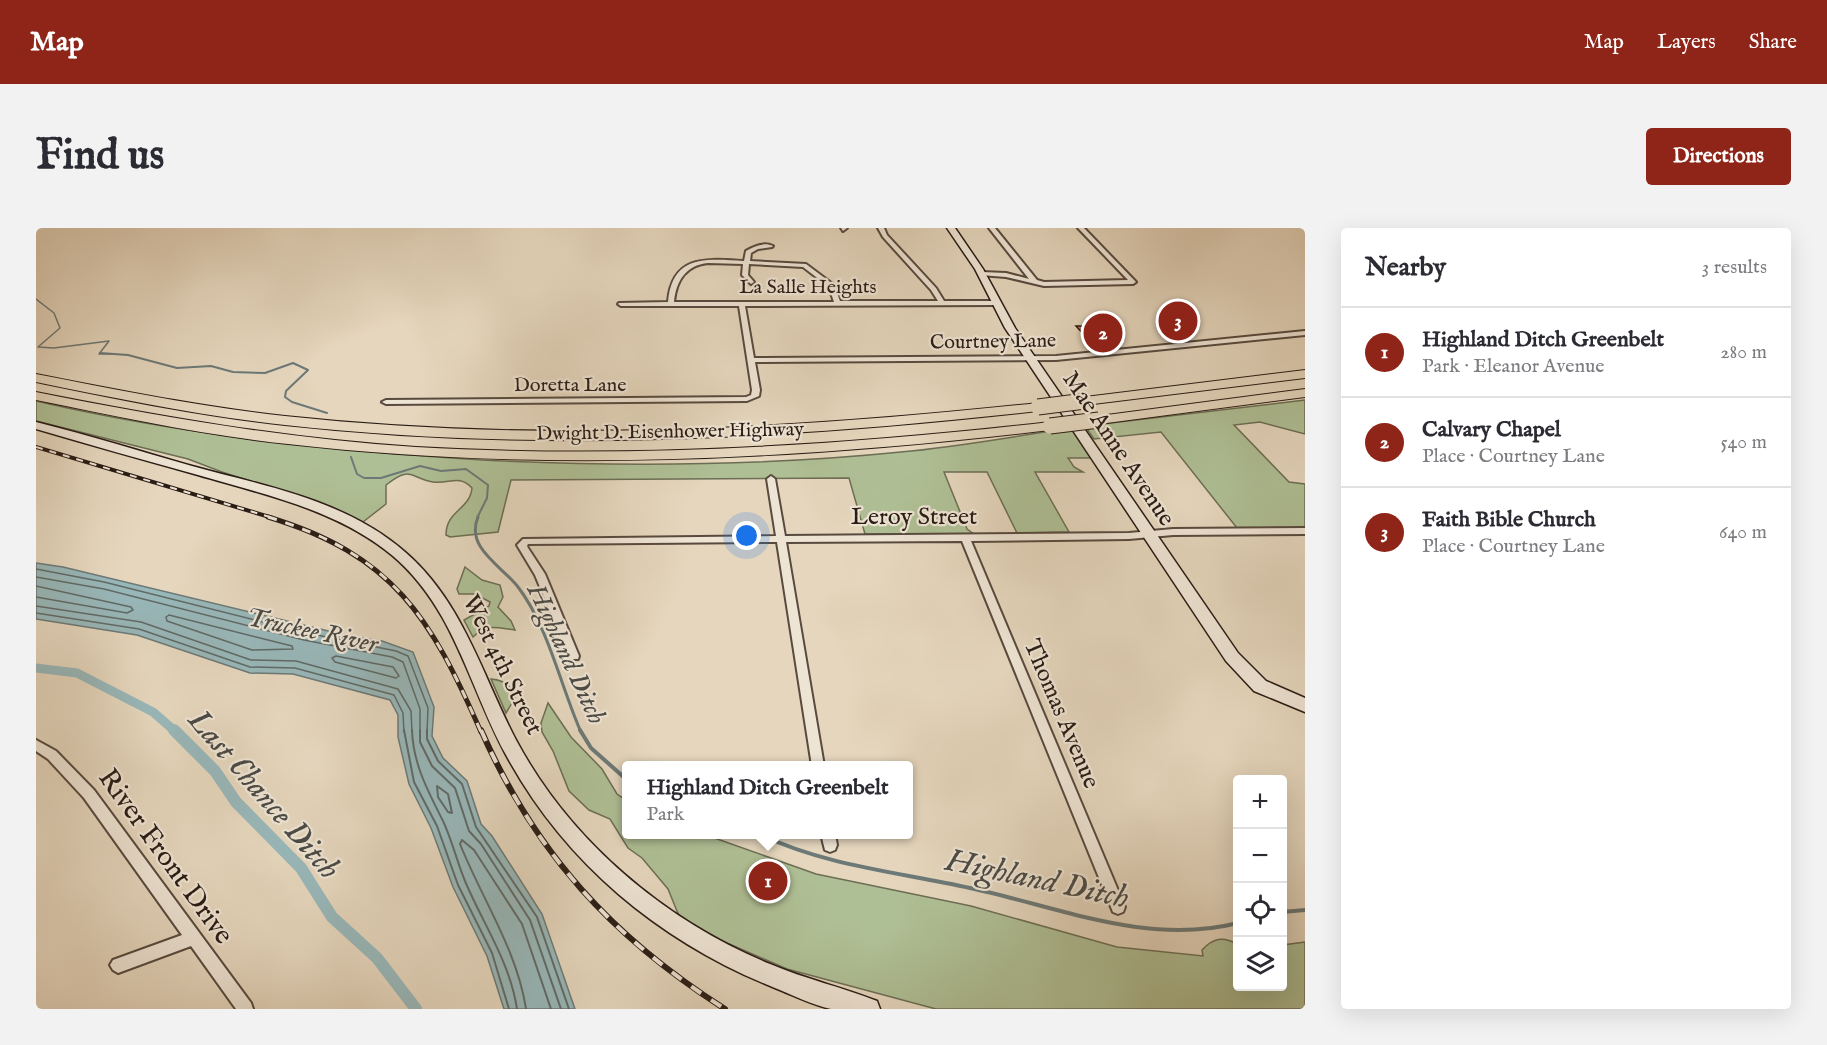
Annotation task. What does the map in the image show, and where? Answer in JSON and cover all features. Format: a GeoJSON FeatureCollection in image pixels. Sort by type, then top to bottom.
{"type":"FeatureCollection","features":[{"type":"Feature","properties":{"kind":"highway","name":"Dwight D. Eisenhower Highway"},"geometry":{"type":"LineString","coordinates":[[36,378],[140,401],[266,419],[406,431],[528,437],[668,437],[798,431],[915,422],[1305,374]]}},
{"type":"Feature","properties":{"kind":"highway","name":"Dwight D. Eisenhower Highway"},"geometry":{"type":"LineString","coordinates":[[36,396],[138,417],[241,434],[365,447],[537,456],[655,457],[804,452],[914,443],[1305,393]]}},
{"type":"Feature","properties":{"kind":"main road","name":"Mae Anne Avenue"},"geometry":{"type":"LineString","coordinates":[[951,228],[982,274],[996,303],[1031,359],[1232,657],[1260,686],[1305,705]]}},
{"type":"Feature","properties":{"kind":"main road","name":"West 4th Street"},"geometry":{"type":"LineString","coordinates":[[36,425],[288,496],[352,522],[393,548],[425,579],[449,612],[510,746],[543,801],[576,842],[607,874],[634,897],[693,939],[772,975],[869,1009]]}},
{"type":"Feature","properties":{"kind":"street"},"geometry":{"type":"LineString","coordinates":[[881,228],[885,236],[934,289],[942,303]]}},
{"type":"Feature","properties":{"kind":"street"},"geometry":{"type":"LineString","coordinates":[[992,228],[1034,281]]}},
{"type":"Feature","properties":{"kind":"street"},"geometry":{"type":"LineString","coordinates":[[982,274],[1044,284],[1133,282],[1082,228]]}},
{"type":"Feature","properties":{"kind":"street"},"geometry":{"type":"LineString","coordinates":[[751,282],[745,278],[749,251],[770,246]]}},
{"type":"Feature","properties":{"kind":"street"},"geometry":{"type":"LineString","coordinates":[[671,304],[674,288],[687,265],[704,261],[796,263],[808,266],[832,286],[838,304]]}},
{"type":"Feature","properties":{"kind":"street","name":"La Salle Heights"},"geometry":{"type":"LineString","coordinates":[[621,304],[996,303]]}},
{"type":"Feature","properties":{"kind":"street"},"geometry":{"type":"LineString","coordinates":[[742,304],[751,360]]}},
{"type":"Feature","properties":{"kind":"street","name":"Courtney Lane"},"geometry":{"type":"LineString","coordinates":[[751,360],[1031,359],[1305,333]]}},
{"type":"Feature","properties":{"kind":"street","name":"Doretta Lane"},"geometry":{"type":"LineString","coordinates":[[387,402],[721,401],[753,398],[756,390],[751,360]]}},
{"type":"Feature","properties":{"kind":"street"},"geometry":{"type":"LineString","coordinates":[[771,479],[817,761]]}},
{"type":"Feature","properties":{"kind":"street","name":"Leroy Street"},"geometry":{"type":"LineString","coordinates":[[574,656],[540,574],[524,549],[523,542],[538,539],[965,537],[1305,531]]}},
{"type":"Feature","properties":{"kind":"street","name":"Thomas Avenue"},"geometry":{"type":"LineString","coordinates":[[965,537],[1118,907]]}},
{"type":"Feature","properties":{"kind":"street","name":"River Front Drive"},"geometry":{"type":"LineString","coordinates":[[36,744],[52,755],[89,794],[244,1009]]}},
{"type":"Feature","properties":{"kind":"street"},"geometry":{"type":"LineString","coordinates":[[118,965],[194,938]]}},
{"type":"Feature","properties":{"kind":"green space"},"geometry":{"type":"Polygon","coordinates":[[[1305,400],[1305,434],[1260,422],[1234,425],[1289,482],[1305,484],[1305,528],[1237,528],[1161,432],[1094,439],[1085,426],[1305,400]]]}},
{"type":"Feature","properties":{"kind":"green space"},"geometry":{"type":"Polygon","coordinates":[[[36,401],[147,423],[258,440],[370,452],[482,460],[587,464],[744,463],[922,450],[1072,428],[1092,458],[1068,458],[1074,467],[1083,472],[1035,472],[1069,532],[1017,533],[987,472],[944,472],[967,529],[974,534],[865,534],[849,478],[511,480],[498,532],[450,537],[446,535],[450,520],[467,501],[472,488],[463,481],[433,482],[411,474],[401,475],[386,485],[386,504],[363,522],[328,506],[188,459],[36,421],[36,401]]]}},
{"type":"Feature","properties":{"kind":"green space"},"geometry":{"type":"Polygon","coordinates":[[[465,567],[482,580],[500,585],[503,597],[498,607],[511,621],[515,630],[488,628],[473,637],[464,620],[489,606],[490,602],[475,594],[459,594],[457,589],[465,567]]]}},
{"type":"Feature","properties":{"kind":"green space"},"geometry":{"type":"Polygon","coordinates":[[[491,679],[507,684],[514,694],[515,698],[506,713],[491,679]]]}},
{"type":"Feature","properties":{"kind":"green space"},"geometry":{"type":"Polygon","coordinates":[[[548,703],[571,737],[602,769],[617,794],[622,798],[622,838],[610,819],[589,810],[569,791],[553,751],[542,732],[541,723],[548,703]]]}},
{"type":"Feature","properties":{"kind":"green space"},"geometry":{"type":"Polygon","coordinates":[[[622,839],[717,839],[816,874],[971,906],[1117,947],[1203,956],[1202,950],[1210,943],[1223,939],[1233,942],[1233,991],[1287,991],[1287,944],[1305,942],[1305,1009],[936,1009],[787,969],[720,940],[679,916],[668,889],[642,858],[628,848],[622,839]]]}},
{"type":"Feature","properties":{"kind":"water","name":"Truckee River"},"geometry":{"type":"Polygon","coordinates":[[[36,563],[63,567],[349,636],[382,641],[413,652],[434,707],[432,736],[443,758],[467,781],[481,824],[492,836],[542,914],[575,1009],[504,1009],[487,956],[453,887],[431,828],[409,784],[398,737],[398,715],[390,700],[293,674],[250,673],[137,635],[36,619],[36,563]]]}},
{"type":"Feature","properties":{"kind":"building"},"geometry":{"type":"Polygon","coordinates":[[[1076,326],[1093,326],[1103,336],[1098,336],[1101,339],[1086,337],[1076,326]]]}},
{"type":"Feature","properties":{"kind":"waterway","name":"Highland Ditch"},"geometry":{"type":"LineString","coordinates":[[36,299],[54,313],[60,328],[38,347],[54,348],[109,341],[99,354],[112,354]]}},
{"type":"Feature","properties":{"kind":"waterway","name":"Highland Ditch"},"geometry":{"type":"LineString","coordinates":[[100,353],[128,355],[177,368],[211,366],[233,372],[265,373],[293,363],[308,370],[286,391],[285,397],[292,402],[327,413]]}},
{"type":"Feature","properties":{"kind":"waterway","name":"Highland Ditch"},"geometry":{"type":"LineString","coordinates":[[351,457],[357,474],[364,478],[381,478],[420,466],[441,471],[466,469],[488,485],[487,498],[477,518]]}},
{"type":"Feature","properties":{"kind":"waterway","name":"Highland Ditch"},"geometry":{"type":"LineString","coordinates":[[478,517],[475,528],[481,547],[518,587],[538,620],[581,731]]}},
{"type":"Feature","properties":{"kind":"waterway","name":"Last Chance Ditch"},"geometry":{"type":"LineString","coordinates":[[36,668],[77,673],[153,712],[176,732]]}},
{"type":"Feature","properties":{"kind":"waterway","name":"Highland Ditch"},"geometry":{"type":"LineString","coordinates":[[581,731],[591,748],[622,776]]}},
{"type":"Feature","properties":{"kind":"waterway","name":"Last Chance Ditch"},"geometry":{"type":"LineString","coordinates":[[176,732],[215,771],[236,802],[301,868],[332,917],[377,958],[416,1009]]}},
{"type":"Feature","properties":{"kind":"waterway","name":"Highland Ditch"},"geometry":{"type":"LineString","coordinates":[[770,839],[836,861],[970,888],[1103,921],[1170,930],[1204,929],[1233,924]]}},
{"type":"Feature","properties":{"kind":"waterway","name":"Highland Ditch"},"geometry":{"type":"LineString","coordinates":[[1287,912],[1305,910]]}},
{"type":"Feature","properties":{"kind":"railway"},"geometry":{"type":"LineString","coordinates":[[36,447],[273,518]]}},
{"type":"Feature","properties":{"kind":"railway"},"geometry":{"type":"LineString","coordinates":[[268,517],[311,532],[347,551],[378,572],[403,596],[425,624],[444,656],[481,732]]}},
{"type":"Feature","properties":{"kind":"railway"},"geometry":{"type":"LineString","coordinates":[[481,730],[502,774],[526,815],[552,853],[581,889],[612,922],[647,952],[725,1009]]}},
{"type":"Feature","properties":{"kind":"place","name":"Faith Bible Church"},"geometry":{"type":"Point","coordinates":[1178,321]}},
{"type":"Feature","properties":{"kind":"place","name":"Calvary Chapel"},"geometry":{"type":"Point","coordinates":[1103,333]}},
{"type":"Feature","properties":{"kind":"place","name":"Highland Ditch Greenbelt"},"geometry":{"type":"Point","coordinates":[768,881]}}]}
